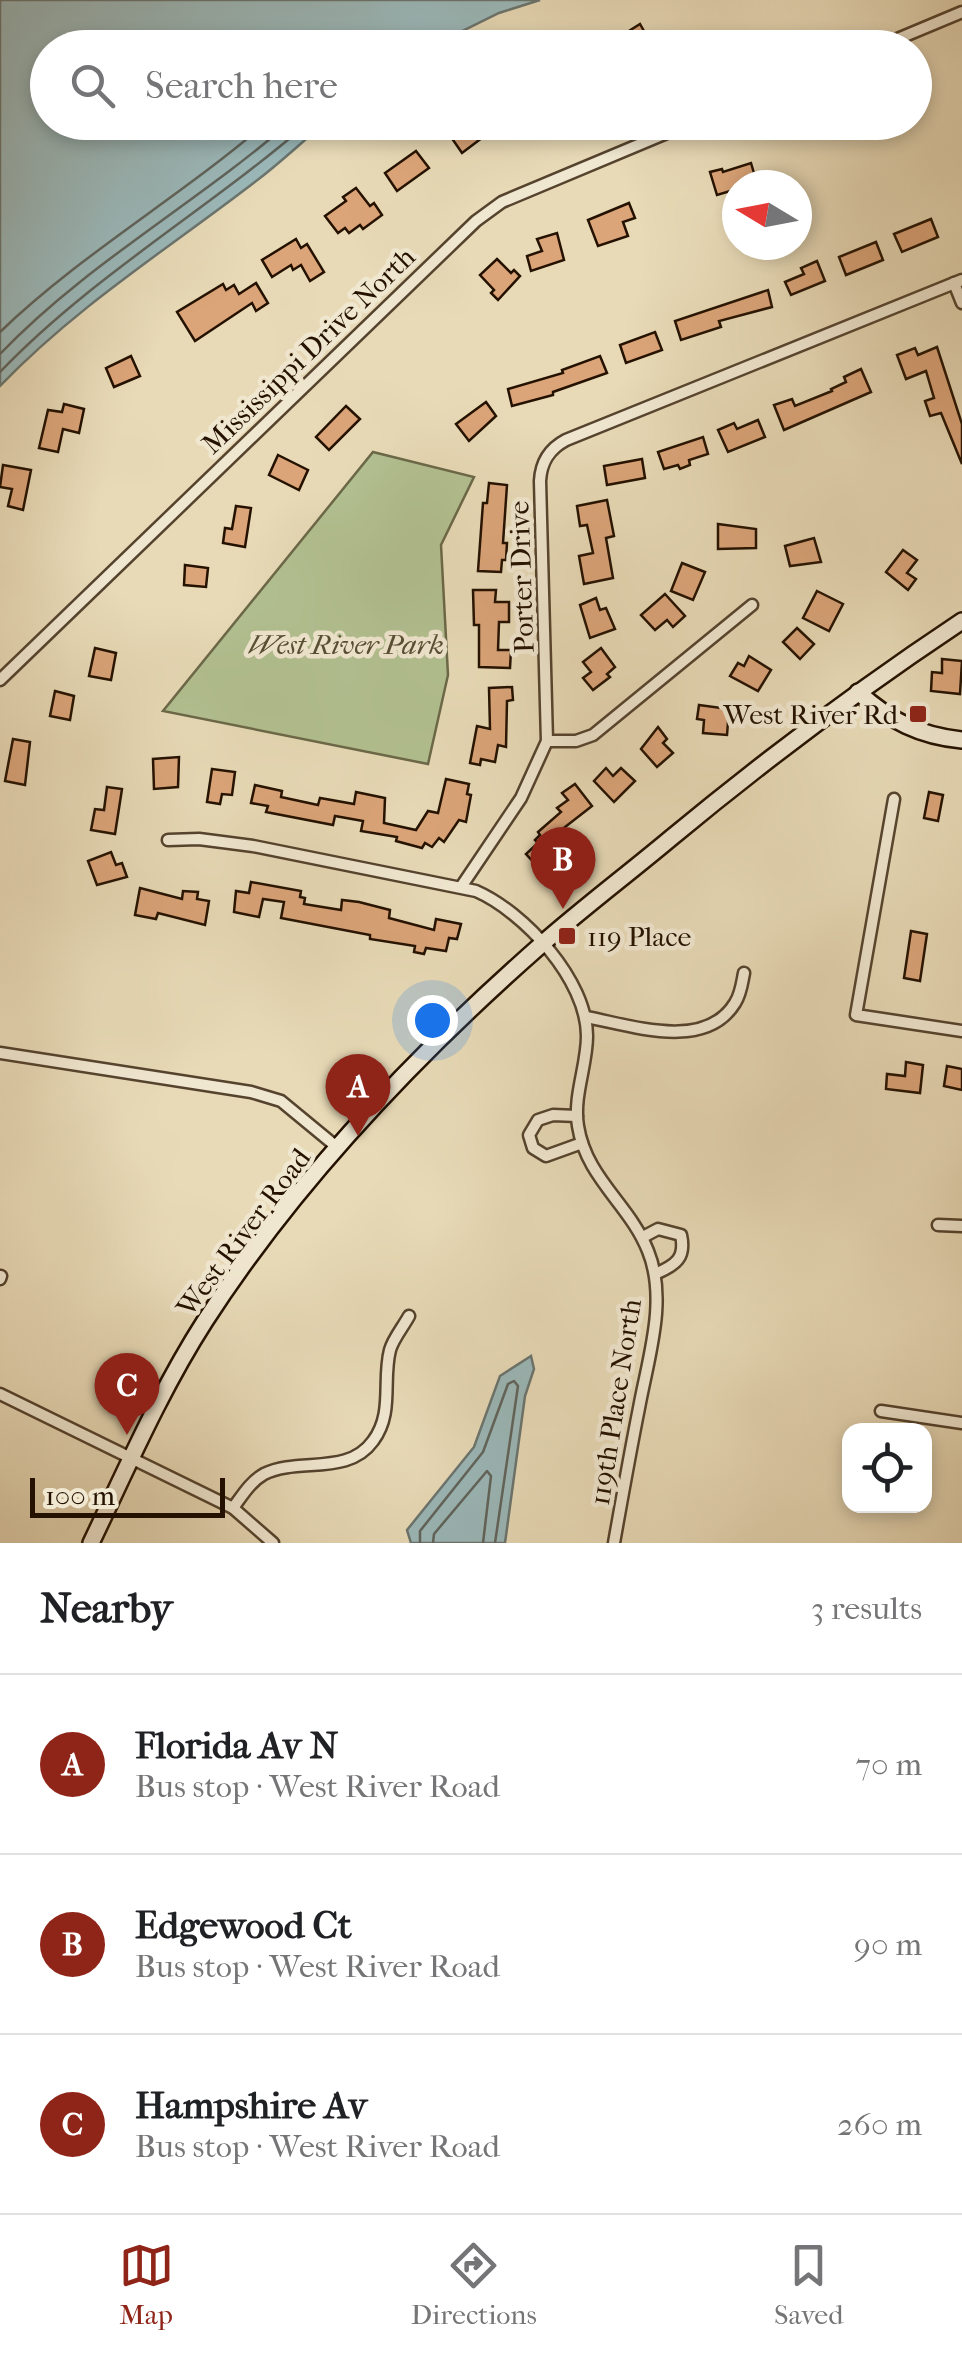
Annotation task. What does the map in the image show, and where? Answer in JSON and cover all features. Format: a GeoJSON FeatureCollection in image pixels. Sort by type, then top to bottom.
{"type":"FeatureCollection","features":[{"type":"Feature","properties":{"kind":"main road","name":"West River Road"},"geometry":{"type":"LineString","coordinates":[[91,1543],[170,1382],[206,1320],[282,1215],[338,1148],[421,1060],[542,944],[750,772],[962,621]]}},
{"type":"Feature","properties":{"kind":"main road"},"geometry":{"type":"LineString","coordinates":[[858,692],[897,723],[921,733],[962,740]]}},
{"type":"Feature","properties":{"kind":"street"},"geometry":{"type":"LineString","coordinates":[[919,30],[962,12]]}},
{"type":"Feature","properties":{"kind":"street","name":"Mississippi Drive North"},"geometry":{"type":"LineString","coordinates":[[0,680],[476,221],[502,202],[650,140]]}},
{"type":"Feature","properties":{"kind":"street"},"geometry":{"type":"LineString","coordinates":[[958,281],[962,302]]}},
{"type":"Feature","properties":{"kind":"street","name":"Porter Drive"},"geometry":{"type":"LineString","coordinates":[[461,887],[521,798],[547,741],[540,481],[543,463],[555,446],[958,281]]}},
{"type":"Feature","properties":{"kind":"street"},"geometry":{"type":"LineString","coordinates":[[547,741],[593,735],[752,605]]}},
{"type":"Feature","properties":{"kind":"street"},"geometry":{"type":"LineString","coordinates":[[894,799],[856,1015],[962,1031]]}},
{"type":"Feature","properties":{"kind":"street"},"geometry":{"type":"LineString","coordinates":[[168,840],[241,844],[461,887],[506,906],[542,944],[573,986],[586,1016],[661,1031],[696,1030],[711,1025],[731,1009],[738,1000],[744,972]]}},
{"type":"Feature","properties":{"kind":"street","name":"119th Place North"},"geometry":{"type":"LineString","coordinates":[[586,1016],[586,1052],[577,1116],[582,1143],[603,1186],[642,1238],[656,1274],[656,1318],[614,1543]]}},
{"type":"Feature","properties":{"kind":"street"},"geometry":{"type":"LineString","coordinates":[[0,1053],[251,1092],[281,1101],[338,1148]]}},
{"type":"Feature","properties":{"kind":"street"},"geometry":{"type":"LineString","coordinates":[[577,1116],[554,1115],[538,1120],[529,1135],[533,1148],[546,1156],[582,1143]]}},
{"type":"Feature","properties":{"kind":"street"},"geometry":{"type":"LineString","coordinates":[[938,1225],[962,1226]]}},
{"type":"Feature","properties":{"kind":"street"},"geometry":{"type":"LineString","coordinates":[[642,1238],[658,1229],[681,1235],[684,1249],[677,1263],[656,1274]]}},
{"type":"Feature","properties":{"kind":"street"},"geometry":{"type":"LineString","coordinates":[[232,1508],[248,1487],[264,1475],[285,1468],[343,1462],[360,1455],[373,1442],[387,1406],[390,1350],[409,1316]]}},
{"type":"Feature","properties":{"kind":"street"},"geometry":{"type":"LineString","coordinates":[[0,1394],[232,1508],[274,1543]]}},
{"type":"Feature","properties":{"kind":"street"},"geometry":{"type":"LineString","coordinates":[[881,1410],[962,1423]]}},
{"type":"Feature","properties":{"kind":"green space","name":"West River Park"},"geometry":{"type":"Polygon","coordinates":[[[373,452],[474,477],[441,545],[448,675],[428,764],[163,711],[373,452]]]}},
{"type":"Feature","properties":{"kind":"water"},"geometry":{"type":"Polygon","coordinates":[[[0,0],[540,0],[499,13],[464,30],[30,30],[30,140],[305,140],[94,302],[0,386],[0,0]]]}},
{"type":"Feature","properties":{"kind":"water"},"geometry":{"type":"Polygon","coordinates":[[[531,1356],[534,1369],[525,1396],[505,1543],[411,1543],[407,1530],[474,1447],[500,1376],[531,1356]]]}},
{"type":"Feature","properties":{"kind":"building"},"geometry":{"type":"Polygon","coordinates":[[[453,140],[479,140],[462,153],[453,140]]]}},
{"type":"Feature","properties":{"kind":"building"},"geometry":{"type":"Polygon","coordinates":[[[416,151],[429,168],[397,191],[385,173],[416,151]]]}},
{"type":"Feature","properties":{"kind":"building"},"geometry":{"type":"Polygon","coordinates":[[[751,163],[753,170],[729,170],[751,163]]]}},
{"type":"Feature","properties":{"kind":"building"},"geometry":{"type":"Polygon","coordinates":[[[722,169],[722,194],[717,195],[710,172],[722,169]]]}},
{"type":"Feature","properties":{"kind":"building"},"geometry":{"type":"Polygon","coordinates":[[[356,188],[382,215],[363,229],[360,225],[349,233],[345,228],[338,233],[325,216],[356,188]]]}},
{"type":"Feature","properties":{"kind":"building"},"geometry":{"type":"Polygon","coordinates":[[[629,203],[635,218],[623,222],[628,236],[598,246],[588,220],[629,203]]]}},
{"type":"Feature","properties":{"kind":"building"},"geometry":{"type":"Polygon","coordinates":[[[931,219],[938,237],[902,252],[894,234],[931,219]]]}},
{"type":"Feature","properties":{"kind":"building"},"geometry":{"type":"Polygon","coordinates":[[[557,233],[564,260],[531,271],[527,256],[542,251],[537,239],[557,233]]]}},
{"type":"Feature","properties":{"kind":"building"},"geometry":{"type":"Polygon","coordinates":[[[296,239],[301,248],[307,244],[324,272],[310,281],[301,265],[293,270],[291,265],[272,277],[262,260],[296,239]]]}},
{"type":"Feature","properties":{"kind":"building"},"geometry":{"type":"Polygon","coordinates":[[[876,242],[883,260],[846,275],[839,257],[876,242]]]}},
{"type":"Feature","properties":{"kind":"building"},"geometry":{"type":"Polygon","coordinates":[[[497,259],[520,276],[498,300],[480,275],[497,259]]]}},
{"type":"Feature","properties":{"kind":"building"},"geometry":{"type":"Polygon","coordinates":[[[817,261],[825,281],[791,295],[785,282],[804,274],[801,268],[817,261]]]}},
{"type":"Feature","properties":{"kind":"building"},"geometry":{"type":"Polygon","coordinates":[[[256,283],[268,303],[256,311],[252,303],[195,341],[177,312],[223,284],[226,290],[234,285],[239,294],[256,283]]]}},
{"type":"Feature","properties":{"kind":"building"},"geometry":{"type":"Polygon","coordinates":[[[768,290],[772,307],[719,321],[721,327],[681,340],[675,321],[768,290]]]}},
{"type":"Feature","properties":{"kind":"building"},"geometry":{"type":"Polygon","coordinates":[[[655,332],[662,350],[626,363],[620,345],[655,332]]]}},
{"type":"Feature","properties":{"kind":"building"},"geometry":{"type":"Polygon","coordinates":[[[937,347],[962,424],[962,464],[941,413],[930,416],[925,401],[934,398],[926,371],[906,379],[897,355],[915,348],[918,355],[937,347]]]}},
{"type":"Feature","properties":{"kind":"building"},"geometry":{"type":"Polygon","coordinates":[[[131,356],[140,376],[114,387],[106,368],[131,356]]]}},
{"type":"Feature","properties":{"kind":"building"},"geometry":{"type":"Polygon","coordinates":[[[600,356],[607,373],[553,395],[512,406],[508,389],[563,373],[562,370],[600,356]]]}},
{"type":"Feature","properties":{"kind":"building"},"geometry":{"type":"Polygon","coordinates":[[[861,369],[871,392],[784,430],[774,405],[792,399],[795,406],[832,391],[846,382],[844,377],[861,369]]]}},
{"type":"Feature","properties":{"kind":"building"},"geometry":{"type":"Polygon","coordinates":[[[486,402],[496,416],[469,441],[456,424],[486,402]]]}},
{"type":"Feature","properties":{"kind":"building"},"geometry":{"type":"Polygon","coordinates":[[[64,404],[84,409],[79,433],[63,429],[58,452],[39,448],[48,410],[62,412],[64,404]]]}},
{"type":"Feature","properties":{"kind":"building"},"geometry":{"type":"Polygon","coordinates":[[[346,406],[360,419],[329,450],[316,437],[346,406]]]}},
{"type":"Feature","properties":{"kind":"building"},"geometry":{"type":"Polygon","coordinates":[[[758,420],[765,437],[728,452],[718,430],[734,423],[737,429],[758,420]]]}},
{"type":"Feature","properties":{"kind":"building"},"geometry":{"type":"Polygon","coordinates":[[[703,437],[708,454],[689,460],[690,465],[680,469],[678,465],[664,469],[658,452],[703,437]]]}},
{"type":"Feature","properties":{"kind":"building"},"geometry":{"type":"Polygon","coordinates":[[[278,455],[308,470],[299,490],[269,475],[278,455]]]}},
{"type":"Feature","properties":{"kind":"building"},"geometry":{"type":"Polygon","coordinates":[[[642,459],[645,478],[607,485],[604,466],[642,459]]]}},
{"type":"Feature","properties":{"kind":"building"},"geometry":{"type":"Polygon","coordinates":[[[3,465],[31,470],[23,510],[8,506],[12,489],[0,487],[3,465]]]}},
{"type":"Feature","properties":{"kind":"building"},"geometry":{"type":"Polygon","coordinates":[[[489,483],[507,485],[503,543],[507,543],[506,560],[502,560],[501,572],[478,571],[483,503],[487,503],[489,483]]]}},
{"type":"Feature","properties":{"kind":"building"},"geometry":{"type":"Polygon","coordinates":[[[607,500],[614,536],[606,538],[613,578],[584,584],[579,556],[593,553],[587,525],[580,526],[577,506],[607,500]]]}},
{"type":"Feature","properties":{"kind":"building"},"geometry":{"type":"Polygon","coordinates":[[[236,506],[251,508],[245,547],[223,543],[225,528],[232,529],[236,506]]]}},
{"type":"Feature","properties":{"kind":"building"},"geometry":{"type":"Polygon","coordinates":[[[718,524],[756,529],[756,548],[718,549],[718,524]]]}},
{"type":"Feature","properties":{"kind":"building"},"geometry":{"type":"Polygon","coordinates":[[[814,538],[821,562],[790,566],[785,546],[814,538]]]}},
{"type":"Feature","properties":{"kind":"building"},"geometry":{"type":"Polygon","coordinates":[[[903,550],[917,560],[907,573],[916,579],[908,590],[886,572],[903,550]]]}},
{"type":"Feature","properties":{"kind":"building"},"geometry":{"type":"Polygon","coordinates":[[[682,563],[705,572],[693,600],[671,591],[682,563]]]}},
{"type":"Feature","properties":{"kind":"building"},"geometry":{"type":"Polygon","coordinates":[[[185,565],[208,568],[206,587],[184,585],[185,565]]]}},
{"type":"Feature","properties":{"kind":"building"},"geometry":{"type":"Polygon","coordinates":[[[473,590],[496,590],[495,602],[509,602],[509,622],[499,622],[498,650],[511,650],[510,668],[479,667],[479,625],[474,625],[473,590]]]}},
{"type":"Feature","properties":{"kind":"building"},"geometry":{"type":"Polygon","coordinates":[[[817,591],[843,604],[829,631],[803,618],[817,591]]]}},
{"type":"Feature","properties":{"kind":"building"},"geometry":{"type":"Polygon","coordinates":[[[665,594],[685,616],[673,627],[667,620],[655,630],[641,615],[665,594]]]}},
{"type":"Feature","properties":{"kind":"building"},"geometry":{"type":"Polygon","coordinates":[[[596,598],[600,610],[606,608],[615,629],[590,638],[580,605],[596,598]]]}},
{"type":"Feature","properties":{"kind":"building"},"geometry":{"type":"Polygon","coordinates":[[[797,628],[814,644],[800,659],[783,642],[797,628]]]}},
{"type":"Feature","properties":{"kind":"building"},"geometry":{"type":"Polygon","coordinates":[[[95,648],[116,653],[111,680],[89,676],[95,648]]]}},
{"type":"Feature","properties":{"kind":"building"},"geometry":{"type":"Polygon","coordinates":[[[601,648],[615,667],[607,674],[610,677],[593,690],[583,678],[591,672],[583,662],[601,648]]]}},
{"type":"Feature","properties":{"kind":"building"},"geometry":{"type":"Polygon","coordinates":[[[749,656],[771,670],[758,691],[730,676],[738,663],[744,666],[749,656]]]}},
{"type":"Feature","properties":{"kind":"building"},"geometry":{"type":"Polygon","coordinates":[[[942,659],[962,661],[960,694],[931,691],[932,672],[942,673],[942,659]]]}},
{"type":"Feature","properties":{"kind":"building"},"geometry":{"type":"Polygon","coordinates":[[[512,687],[513,700],[507,701],[506,747],[498,745],[495,762],[481,759],[480,765],[470,763],[477,726],[490,729],[489,688],[512,687]]]}},
{"type":"Feature","properties":{"kind":"building"},"geometry":{"type":"Polygon","coordinates":[[[55,691],[74,696],[70,720],[50,716],[55,691]]]}},
{"type":"Feature","properties":{"kind":"building"},"geometry":{"type":"Polygon","coordinates":[[[699,705],[729,709],[727,735],[703,733],[704,720],[697,719],[699,705]]]}},
{"type":"Feature","properties":{"kind":"building"},"geometry":{"type":"Polygon","coordinates":[[[658,727],[667,739],[663,743],[673,753],[657,767],[641,749],[658,727]]]}},
{"type":"Feature","properties":{"kind":"building"},"geometry":{"type":"Polygon","coordinates":[[[13,739],[30,742],[25,785],[5,781],[13,739]]]}},
{"type":"Feature","properties":{"kind":"building"},"geometry":{"type":"Polygon","coordinates":[[[179,757],[178,787],[154,789],[153,759],[179,757]]]}},
{"type":"Feature","properties":{"kind":"building"},"geometry":{"type":"Polygon","coordinates":[[[606,768],[613,776],[621,768],[635,781],[614,802],[594,781],[606,768]]]}},
{"type":"Feature","properties":{"kind":"building"},"geometry":{"type":"Polygon","coordinates":[[[212,769],[235,772],[232,795],[222,794],[220,804],[207,802],[212,769]]]}},
{"type":"Feature","properties":{"kind":"building"},"geometry":{"type":"Polygon","coordinates":[[[446,779],[469,784],[466,822],[459,820],[444,842],[439,838],[432,847],[425,843],[422,848],[396,841],[397,837],[361,831],[363,821],[335,816],[333,825],[266,812],[268,806],[251,803],[255,785],[282,791],[281,797],[318,805],[320,798],[354,804],[356,792],[385,798],[384,823],[416,830],[428,811],[438,813],[446,779]]]}},
{"type":"Feature","properties":{"kind":"building"},"geometry":{"type":"Polygon","coordinates":[[[575,784],[592,806],[556,834],[562,845],[538,867],[526,854],[538,843],[538,832],[561,812],[557,808],[568,800],[562,793],[575,784]]]}},
{"type":"Feature","properties":{"kind":"building"},"geometry":{"type":"Polygon","coordinates":[[[107,787],[122,789],[115,834],[91,830],[95,809],[104,810],[107,787]]]}},
{"type":"Feature","properties":{"kind":"building"},"geometry":{"type":"Polygon","coordinates":[[[929,792],[943,795],[938,821],[924,818],[929,792]]]}},
{"type":"Feature","properties":{"kind":"building"},"geometry":{"type":"Polygon","coordinates":[[[111,852],[116,865],[122,863],[127,877],[97,885],[88,861],[111,852]]]}},
{"type":"Feature","properties":{"kind":"building"},"geometry":{"type":"Polygon","coordinates":[[[251,882],[301,891],[304,904],[341,910],[342,900],[390,910],[389,918],[434,930],[436,919],[461,924],[457,939],[449,938],[446,951],[426,948],[424,954],[414,952],[415,946],[281,918],[284,902],[263,899],[259,917],[234,912],[236,891],[249,893],[251,882]]]}},
{"type":"Feature","properties":{"kind":"building"},"geometry":{"type":"Polygon","coordinates":[[[140,888],[182,899],[183,891],[198,892],[197,899],[209,901],[205,925],[158,913],[156,919],[135,915],[140,888]]]}},
{"type":"Feature","properties":{"kind":"building"},"geometry":{"type":"Polygon","coordinates":[[[911,931],[927,934],[920,981],[904,978],[911,931]]]}},
{"type":"Feature","properties":{"kind":"building"},"geometry":{"type":"Polygon","coordinates":[[[906,1062],[923,1065],[920,1093],[886,1089],[887,1074],[905,1076],[906,1062]]]}},
{"type":"Feature","properties":{"kind":"building"},"geometry":{"type":"Polygon","coordinates":[[[947,1066],[962,1069],[962,1090],[944,1086],[947,1066]]]}},
{"type":"Feature","properties":{"kind":"place","name":"West River Rd"},"geometry":{"type":"Point","coordinates":[918,714]}},
{"type":"Feature","properties":{"kind":"place","name":"Edgewood Ct"},"geometry":{"type":"Point","coordinates":[563,909]}},
{"type":"Feature","properties":{"kind":"place","name":"119 Place"},"geometry":{"type":"Point","coordinates":[567,936]}},
{"type":"Feature","properties":{"kind":"place","name":"Florida Av N"},"geometry":{"type":"Point","coordinates":[358,1136]}},
{"type":"Feature","properties":{"kind":"place","name":"Hampshire Av"},"geometry":{"type":"Point","coordinates":[127,1435]}}]}
